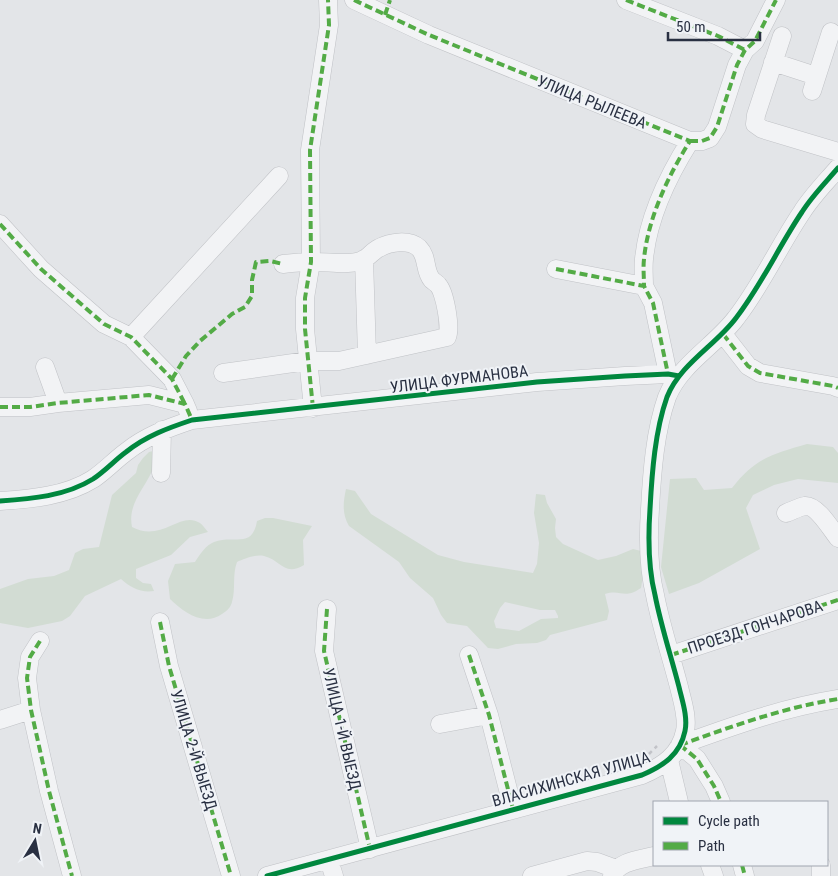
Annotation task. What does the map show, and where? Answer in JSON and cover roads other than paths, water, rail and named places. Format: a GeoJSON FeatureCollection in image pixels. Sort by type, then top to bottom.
{"type":"FeatureCollection","features":[{"type":"Feature","properties":{"kind":"street"},"geometry":{"type":"LineString","coordinates":[[313,408],[305,329],[310,262],[310,150],[329,25],[328,0]]}},
{"type":"Feature","properties":{"kind":"street","name":"УЛИЦА РЫЛЕЕВА"},"geometry":{"type":"LineString","coordinates":[[354,0],[387,8],[690,141]]}},
{"type":"Feature","properties":{"kind":"street"},"geometry":{"type":"LineString","coordinates":[[626,0],[718,36],[745,50]]}},
{"type":"Feature","properties":{"kind":"street"},"geometry":{"type":"LineString","coordinates":[[776,0],[756,41],[745,50],[737,65],[717,127],[710,138],[702,142],[690,141],[676,162],[657,208],[644,259],[644,286],[653,303],[673,375],[723,334],[738,316],[803,210],[836,174]]}},
{"type":"Feature","properties":{"kind":"street"},"geometry":{"type":"LineString","coordinates":[[773,62],[814,83],[831,32]]}},
{"type":"Feature","properties":{"kind":"street"},"geometry":{"type":"LineString","coordinates":[[782,36],[756,115],[755,124],[762,129],[838,152]]}},
{"type":"Feature","properties":{"kind":"street"},"geometry":{"type":"LineString","coordinates":[[131,337],[279,176]]}},
{"type":"Feature","properties":{"kind":"street"},"geometry":{"type":"LineString","coordinates":[[0,224],[41,269],[97,318],[104,324],[131,337],[172,379],[192,420]]}},
{"type":"Feature","properties":{"kind":"street"},"geometry":{"type":"LineString","coordinates":[[223,373],[308,362],[339,362],[447,337],[449,325],[442,292],[428,273],[424,256],[420,249],[412,244],[397,242],[379,248],[364,260],[342,263],[310,262],[283,264]]}},
{"type":"Feature","properties":{"kind":"street"},"geometry":{"type":"LineString","coordinates":[[364,260],[367,355]]}},
{"type":"Feature","properties":{"kind":"street"},"geometry":{"type":"LineString","coordinates":[[556,269],[644,286]]}},
{"type":"Feature","properties":{"kind":"street"},"geometry":{"type":"LineString","coordinates":[[723,334],[748,366],[760,373],[838,388]]}},
{"type":"Feature","properties":{"kind":"street"},"geometry":{"type":"LineString","coordinates":[[44,367],[58,403]]}},
{"type":"Feature","properties":{"kind":"street","name":"УЛИЦА ФУРМАНОВА"},"geometry":{"type":"LineString","coordinates":[[0,501],[36,498],[78,486],[94,479],[128,451],[162,430],[192,420],[537,382],[673,375]]}},
{"type":"Feature","properties":{"kind":"street","name":"ВЛАСИХИНСКАЯ УЛИЦА"},"geometry":{"type":"LineString","coordinates":[[267,876],[332,868],[370,849],[642,775],[659,768],[669,760],[680,745],[685,731],[685,718],[655,596],[650,570],[649,538],[654,461],[660,422],[673,375]]}},
{"type":"Feature","properties":{"kind":"street"},"geometry":{"type":"LineString","coordinates":[[0,407],[30,407],[149,395],[185,404]]}},
{"type":"Feature","properties":{"kind":"street"},"geometry":{"type":"LineString","coordinates":[[161,473],[162,430]]}},
{"type":"Feature","properties":{"kind":"street"},"geometry":{"type":"LineString","coordinates":[[786,513],[805,506],[811,507],[816,510],[838,538]]}},
{"type":"Feature","properties":{"kind":"street","name":"ПРОЕЗД ГОНЧАРОВА"},"geometry":{"type":"LineString","coordinates":[[671,655],[838,600]]}},
{"type":"Feature","properties":{"kind":"street","name":"УЛИЦА 1-Й ВЫЕЗД"},"geometry":{"type":"LineString","coordinates":[[327,609],[324,651],[370,849]]}},
{"type":"Feature","properties":{"kind":"street","name":"УЛИЦА 2-Й ВЫЕЗД"},"geometry":{"type":"LineString","coordinates":[[160,622],[169,666],[232,876]]}},
{"type":"Feature","properties":{"kind":"street"},"geometry":{"type":"LineString","coordinates":[[40,641],[30,657],[28,678],[30,710],[72,876]]}},
{"type":"Feature","properties":{"kind":"street"},"geometry":{"type":"LineString","coordinates":[[469,654],[488,715],[513,809]]}},
{"type":"Feature","properties":{"kind":"street"},"geometry":{"type":"LineString","coordinates":[[680,745],[764,715],[808,704],[838,700]]}},
{"type":"Feature","properties":{"kind":"street"},"geometry":{"type":"LineString","coordinates":[[0,720],[30,710]]}},
{"type":"Feature","properties":{"kind":"street"},"geometry":{"type":"LineString","coordinates":[[440,724],[488,715]]}},
{"type":"Feature","properties":{"kind":"street"},"geometry":{"type":"LineString","coordinates":[[680,745],[697,759],[714,786],[721,801]]}},
{"type":"Feature","properties":{"kind":"street"},"geometry":{"type":"LineString","coordinates":[[669,760],[679,801]]}},
{"type":"Feature","properties":{"kind":"street"},"geometry":{"type":"LineString","coordinates":[[532,876],[587,861],[597,862],[614,872],[626,863],[653,856]]}}]}
